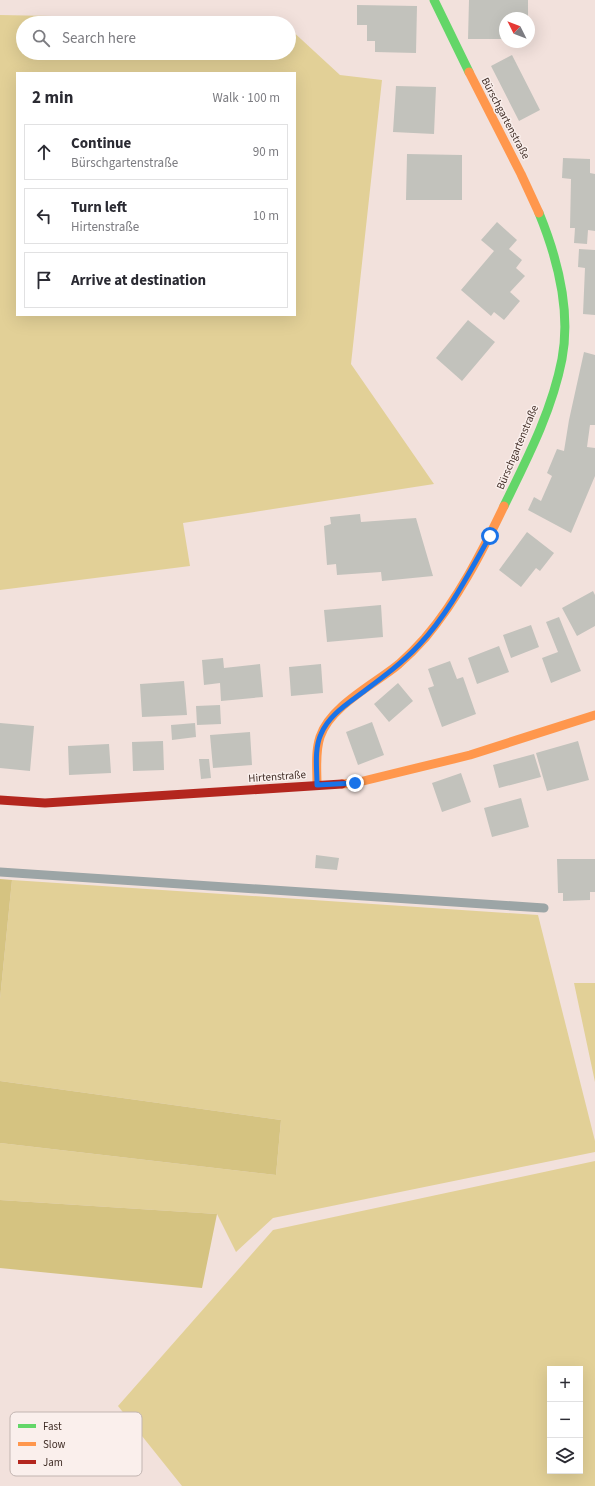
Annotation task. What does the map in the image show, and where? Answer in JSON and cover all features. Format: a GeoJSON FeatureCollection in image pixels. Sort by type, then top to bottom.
{"type":"FeatureCollection","features":[{"type":"Feature","properties":{"kind":"street","name":"Bürschgartenstraße"},"geometry":{"type":"LineString","coordinates":[[317,785],[317,751],[320,735],[328,721],[340,709],[402,662],[420,644],[457,595],[490,536],[530,453],[556,384],[562,356],[564,333],[563,308],[560,282],[552,247],[531,191],[468,70],[434,0]]}},
{"type":"Feature","properties":{"kind":"street","name":"Hirtenstraße"},"geometry":{"type":"LineString","coordinates":[[0,800],[45,803],[355,783],[470,755],[595,715]]}},
{"type":"Feature","properties":{"kind":"lane"},"geometry":{"type":"LineString","coordinates":[[0,872],[544,908]]}},
{"type":"Feature","properties":{"kind":"shaded area"},"geometry":{"type":"Polygon","coordinates":[[[0,15],[52,16],[16,16],[16,60],[296,60],[296,34],[340,75],[382,80],[351,364],[434,484],[183,523],[190,566],[0,590],[0,15]]]}},
{"type":"Feature","properties":{"kind":"shaded area"},"geometry":{"type":"Polygon","coordinates":[[[0,879],[12,880],[0,999],[0,879]]]}},
{"type":"Feature","properties":{"kind":"shaded area"},"geometry":{"type":"Polygon","coordinates":[[[12,880],[538,915],[595,1141],[595,1152],[273,1218],[236,1252],[217,1214],[0,1200],[0,1143],[276,1175],[281,1120],[0,1081],[0,999],[12,880]]]}},
{"type":"Feature","properties":{"kind":"shaded area"},"geometry":{"type":"Polygon","coordinates":[[[574,983],[595,983],[595,1082],[574,983]]]}},
{"type":"Feature","properties":{"kind":"shaded area"},"geometry":{"type":"Polygon","coordinates":[[[0,1081],[281,1120],[276,1175],[0,1143],[0,1081]]]}},
{"type":"Feature","properties":{"kind":"shaded area"},"geometry":{"type":"Polygon","coordinates":[[[595,1161],[595,1486],[182,1486],[142,1436],[142,1412],[123,1412],[118,1406],[273,1230],[595,1161]]]}},
{"type":"Feature","properties":{"kind":"shaded area"},"geometry":{"type":"Polygon","coordinates":[[[0,1200],[217,1214],[202,1288],[0,1268],[0,1200]]]}},
{"type":"Feature","properties":{"kind":"building"},"geometry":{"type":"Polygon","coordinates":[[[469,0],[528,0],[528,12],[499,12],[499,39],[468,39],[469,0]]]}},
{"type":"Feature","properties":{"kind":"building"},"geometry":{"type":"Polygon","coordinates":[[[357,5],[417,6],[416,53],[375,52],[375,41],[367,41],[367,25],[357,25],[357,5]]]}},
{"type":"Feature","properties":{"kind":"building"},"geometry":{"type":"Polygon","coordinates":[[[512,55],[540,110],[519,121],[491,66],[512,55]]]}},
{"type":"Feature","properties":{"kind":"building"},"geometry":{"type":"Polygon","coordinates":[[[396,86],[436,87],[434,134],[393,132],[396,86]]]}},
{"type":"Feature","properties":{"kind":"building"},"geometry":{"type":"Polygon","coordinates":[[[407,154],[462,155],[462,200],[406,200],[407,154]]]}},
{"type":"Feature","properties":{"kind":"building"},"geometry":{"type":"Polygon","coordinates":[[[563,158],[590,159],[590,173],[595,174],[595,231],[588,230],[587,244],[574,243],[575,228],[570,228],[571,179],[562,178],[563,158]]]}},
{"type":"Feature","properties":{"kind":"building"},"geometry":{"type":"Polygon","coordinates":[[[497,222],[517,240],[509,249],[522,260],[516,268],[525,276],[510,292],[520,301],[504,320],[494,312],[491,316],[461,290],[494,251],[481,240],[497,222]]]}},
{"type":"Feature","properties":{"kind":"building"},"geometry":{"type":"Polygon","coordinates":[[[579,249],[595,250],[595,315],[583,314],[585,268],[578,267],[579,249]]]}},
{"type":"Feature","properties":{"kind":"building"},"geometry":{"type":"Polygon","coordinates":[[[468,320],[495,342],[462,381],[436,358],[468,320]]]}},
{"type":"Feature","properties":{"kind":"building"},"geometry":{"type":"Polygon","coordinates":[[[584,352],[595,355],[595,425],[590,425],[587,447],[595,448],[595,476],[571,533],[528,510],[534,497],[541,501],[552,476],[547,473],[557,449],[564,451],[569,420],[584,352]]]}},
{"type":"Feature","properties":{"kind":"building"},"geometry":{"type":"Polygon","coordinates":[[[360,514],[361,522],[416,518],[433,576],[382,581],[381,572],[337,575],[336,564],[327,565],[324,526],[331,524],[330,517],[360,514]]]}},
{"type":"Feature","properties":{"kind":"building"},"geometry":{"type":"Polygon","coordinates":[[[527,532],[554,553],[540,571],[536,568],[521,587],[499,570],[527,532]]]}},
{"type":"Feature","properties":{"kind":"building"},"geometry":{"type":"Polygon","coordinates":[[[593,591],[595,595],[595,626],[577,636],[562,608],[593,591]]]}},
{"type":"Feature","properties":{"kind":"building"},"geometry":{"type":"Polygon","coordinates":[[[381,605],[383,637],[327,642],[324,610],[381,605]]]}},
{"type":"Feature","properties":{"kind":"building"},"geometry":{"type":"Polygon","coordinates":[[[559,617],[581,671],[551,683],[542,658],[558,652],[546,622],[559,617]]]}},
{"type":"Feature","properties":{"kind":"building"},"geometry":{"type":"Polygon","coordinates":[[[531,625],[539,647],[511,658],[503,635],[531,625]]]}},
{"type":"Feature","properties":{"kind":"building"},"geometry":{"type":"Polygon","coordinates":[[[499,646],[509,672],[477,684],[468,658],[499,646]]]}},
{"type":"Feature","properties":{"kind":"building"},"geometry":{"type":"Polygon","coordinates":[[[223,658],[224,668],[260,664],[263,697],[221,701],[220,683],[204,685],[202,660],[223,658]]]}},
{"type":"Feature","properties":{"kind":"building"},"geometry":{"type":"Polygon","coordinates":[[[450,661],[457,679],[463,677],[476,714],[442,727],[428,688],[434,686],[428,669],[450,661]]]}},
{"type":"Feature","properties":{"kind":"building"},"geometry":{"type":"Polygon","coordinates":[[[321,664],[323,693],[291,696],[289,667],[321,664]]]}},
{"type":"Feature","properties":{"kind":"building"},"geometry":{"type":"Polygon","coordinates":[[[184,681],[187,715],[142,717],[140,684],[184,681]]]}},
{"type":"Feature","properties":{"kind":"building"},"geometry":{"type":"Polygon","coordinates":[[[398,683],[413,701],[389,722],[374,704],[398,683]]]}},
{"type":"Feature","properties":{"kind":"building"},"geometry":{"type":"Polygon","coordinates":[[[220,705],[221,724],[197,725],[196,706],[220,705]]]}},
{"type":"Feature","properties":{"kind":"building"},"geometry":{"type":"Polygon","coordinates":[[[372,722],[384,755],[358,765],[346,732],[372,722]]]}},
{"type":"Feature","properties":{"kind":"building"},"geometry":{"type":"Polygon","coordinates":[[[0,723],[34,726],[30,771],[0,768],[0,723]]]}},
{"type":"Feature","properties":{"kind":"building"},"geometry":{"type":"Polygon","coordinates":[[[195,723],[196,737],[172,740],[171,725],[195,723]]]}},
{"type":"Feature","properties":{"kind":"building"},"geometry":{"type":"Polygon","coordinates":[[[250,732],[252,765],[213,768],[210,735],[250,732]]]}},
{"type":"Feature","properties":{"kind":"building"},"geometry":{"type":"Polygon","coordinates":[[[163,741],[164,770],[133,771],[132,742],[163,741]]]}},
{"type":"Feature","properties":{"kind":"building"},"geometry":{"type":"Polygon","coordinates":[[[578,741],[589,780],[547,791],[536,753],[578,741]]]}},
{"type":"Feature","properties":{"kind":"building"},"geometry":{"type":"Polygon","coordinates":[[[109,744],[111,773],[69,775],[68,746],[109,744]]]}},
{"type":"Feature","properties":{"kind":"building"},"geometry":{"type":"Polygon","coordinates":[[[534,754],[541,777],[499,788],[493,765],[534,754]]]}},
{"type":"Feature","properties":{"kind":"building"},"geometry":{"type":"Polygon","coordinates":[[[199,759],[209,759],[211,778],[201,779],[199,759]]]}},
{"type":"Feature","properties":{"kind":"building"},"geometry":{"type":"Polygon","coordinates":[[[461,773],[471,802],[442,812],[432,783],[461,773]]]}},
{"type":"Feature","properties":{"kind":"building"},"geometry":{"type":"Polygon","coordinates":[[[521,798],[529,827],[492,837],[484,808],[521,798]]]}},
{"type":"Feature","properties":{"kind":"building"},"geometry":{"type":"Polygon","coordinates":[[[316,855],[339,858],[337,870],[315,868],[316,855]]]}},
{"type":"Feature","properties":{"kind":"building"},"geometry":{"type":"Polygon","coordinates":[[[557,859],[595,859],[595,892],[590,892],[590,900],[563,901],[563,893],[558,893],[557,859]]]}},
{"type":"Feature","properties":{"kind":"traffic: fast"},"geometry":{"type":"LineString","coordinates":[[434,0],[469,72]]}},
{"type":"Feature","properties":{"kind":"traffic: fast"},"geometry":{"type":"LineString","coordinates":[[504,506],[538,434],[552,397],[562,359],[565,322],[561,284],[546,230],[539,213]]}},
{"type":"Feature","properties":{"kind":"traffic: slow"},"geometry":{"type":"LineString","coordinates":[[469,72],[521,174],[539,213]]}},
{"type":"Feature","properties":{"kind":"traffic: slow"},"geometry":{"type":"LineString","coordinates":[[317,785],[317,749],[325,726],[333,715],[354,696],[399,664],[425,638],[437,623],[469,575],[504,506]]}},
{"type":"Feature","properties":{"kind":"traffic: slow"},"geometry":{"type":"LineString","coordinates":[[342,784],[355,783],[470,755],[595,715]]}},
{"type":"Feature","properties":{"kind":"traffic: jam"},"geometry":{"type":"LineString","coordinates":[[0,800],[45,803],[342,784]]}},
{"type":"Feature","properties":{"kind":"route"},"geometry":{"type":"LineString","coordinates":[[355,783],[317,785],[317,751],[320,735],[328,721],[340,709],[402,662],[420,644],[457,595],[490,536]]}}]}
